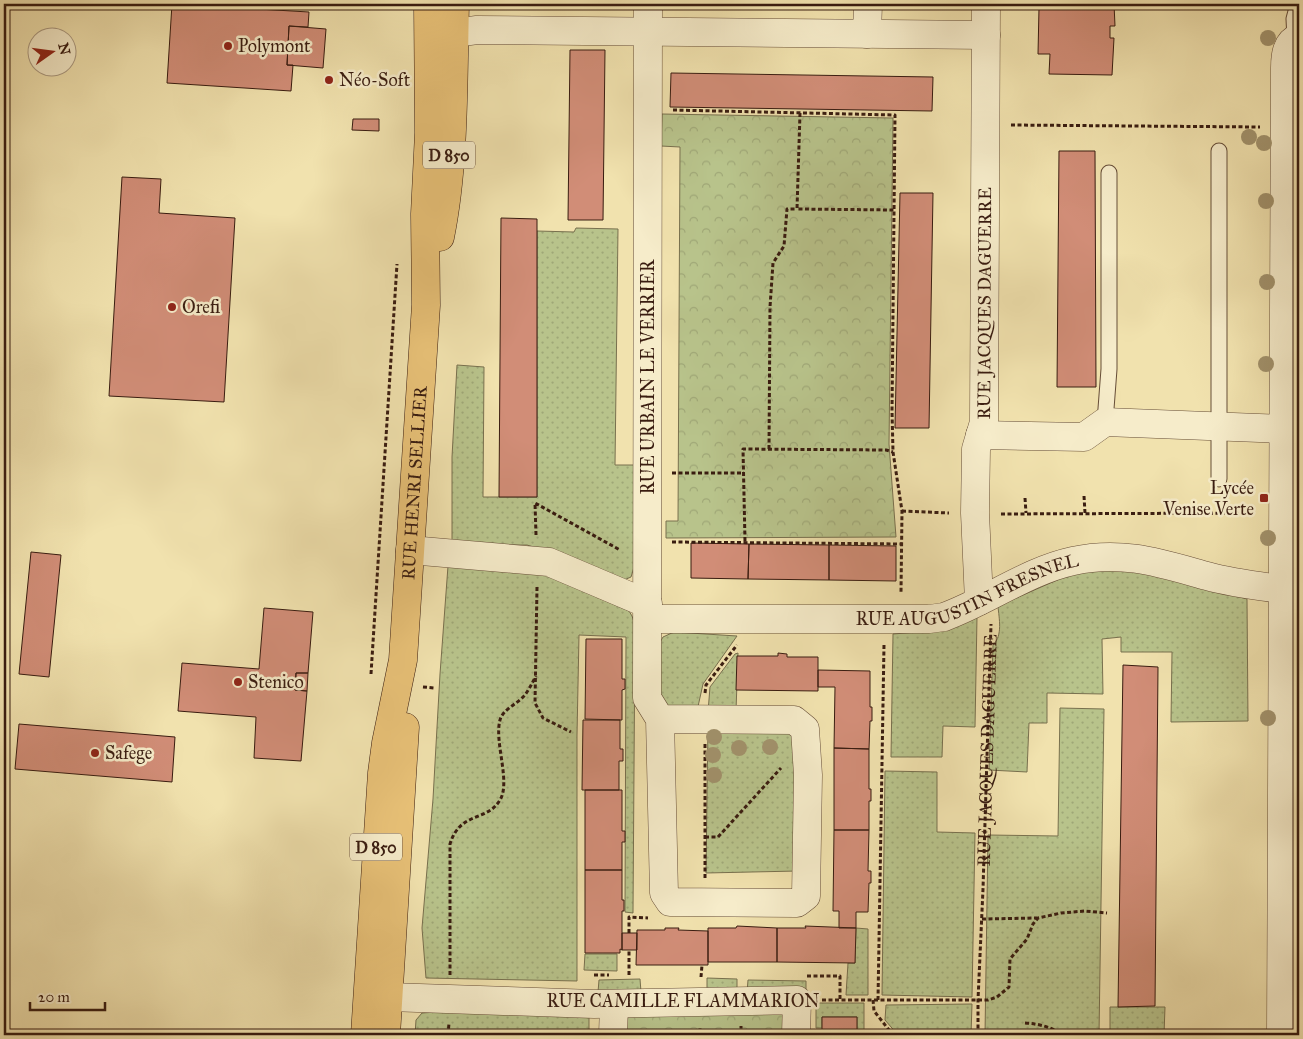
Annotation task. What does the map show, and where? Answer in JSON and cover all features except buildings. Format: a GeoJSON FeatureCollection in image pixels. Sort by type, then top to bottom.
{"type":"FeatureCollection","features":[{"type":"Feature","properties":{"kind":"main road","name":"RUE HENRI SELLIER"},"geometry":{"type":"LineString","coordinates":[[365,1035],[382,773],[386,743],[403,660],[426,305],[425,214],[428,132],[428,4]]}},
{"type":"Feature","properties":{"kind":"main road","name":"RUE HENRI SELLIER"},"geometry":{"type":"LineString","coordinates":[[426,305],[444,218],[451,140],[455,4]]}},
{"type":"Feature","properties":{"kind":"main road","name":"RUE HENRI SELLIER"},"geometry":{"type":"LineString","coordinates":[[386,1035],[407,686],[403,660]]}},
{"type":"Feature","properties":{"kind":"street","name":"RUE URBAIN LE VERRIER"},"geometry":{"type":"LineString","coordinates":[[648,4],[647,698],[660,718]]}},
{"type":"Feature","properties":{"kind":"street"},"geometry":{"type":"LineString","coordinates":[[867,34],[868,4]]}},
{"type":"Feature","properties":{"kind":"street","name":"RUE JACQUES DAGUERRE"},"geometry":{"type":"LineString","coordinates":[[985,598],[975,513],[976,449],[984,422],[986,4]]}},
{"type":"Feature","properties":{"kind":"street"},"geometry":{"type":"LineString","coordinates":[[454,33],[476,30],[986,35]]}},
{"type":"Feature","properties":{"kind":"street"},"geometry":{"type":"LineString","coordinates":[[1281,1035],[1291,940],[1282,589],[1291,491],[1283,429],[1285,54],[1297,38]]}},
{"type":"Feature","properties":{"kind":"street"},"geometry":{"type":"LineString","coordinates":[[980,435],[1084,437],[1105,422],[1283,429]]}},
{"type":"Feature","properties":{"kind":"street","name":"RUE AUGUSTIN FRESNEL"},"geometry":{"type":"LineString","coordinates":[[410,550],[549,562],[648,612],[929,619],[944,617],[1051,567],[1072,561],[1111,556],[1167,564],[1208,577],[1282,589]]}},
{"type":"Feature","properties":{"kind":"street"},"geometry":{"type":"LineString","coordinates":[[660,718],[704,720],[794,720],[805,730],[807,753],[806,896],[797,903],[670,902],[664,893],[660,718]]}},
{"type":"Feature","properties":{"kind":"street","name":"RUE CAMILLE FLAMMARION"},"geometry":{"type":"LineString","coordinates":[[389,997],[614,1004],[797,1000]]}},
{"type":"Feature","properties":{"kind":"street"},"geometry":{"type":"LineString","coordinates":[[796,1035],[797,1000]]}},
{"type":"Feature","properties":{"kind":"street"},"geometry":{"type":"LineString","coordinates":[[614,1004],[614,1035]]}},
{"type":"Feature","properties":{"kind":"lane"},"geometry":{"type":"LineString","coordinates":[[1297,38],[1294,20],[1298,4]]}},
{"type":"Feature","properties":{"kind":"lane"},"geometry":{"type":"LineString","coordinates":[[1219,151],[1219,479]]}},
{"type":"Feature","properties":{"kind":"lane"},"geometry":{"type":"LineString","coordinates":[[1105,422],[1109,369],[1109,173]]}},
{"type":"Feature","properties":{"kind":"path"},"geometry":{"type":"LineString","coordinates":[[648,110],[896,115],[892,412],[893,452],[902,512],[901,598]]}},
{"type":"Feature","properties":{"kind":"path"},"geometry":{"type":"LineString","coordinates":[[797,209],[800,113]]}},
{"type":"Feature","properties":{"kind":"path"},"geometry":{"type":"LineString","coordinates":[[1008,124],[1256,126]]}},
{"type":"Feature","properties":{"kind":"path"},"geometry":{"type":"LineString","coordinates":[[769,449],[770,307],[773,263],[784,246],[787,209],[894,210]]}},
{"type":"Feature","properties":{"kind":"path"},"geometry":{"type":"LineString","coordinates":[[371,676],[398,255]]}},
{"type":"Feature","properties":{"kind":"path"},"geometry":{"type":"LineString","coordinates":[[745,541],[743,449],[886,450],[893,452]]}},
{"type":"Feature","properties":{"kind":"path"},"geometry":{"type":"LineString","coordinates":[[665,472],[744,473]]}},
{"type":"Feature","properties":{"kind":"path"},"geometry":{"type":"LineString","coordinates":[[1084,496],[1085,513]]}},
{"type":"Feature","properties":{"kind":"path"},"geometry":{"type":"LineString","coordinates":[[1025,498],[1026,513]]}},
{"type":"Feature","properties":{"kind":"path"},"geometry":{"type":"LineString","coordinates":[[536,539],[535,503],[623,552]]}},
{"type":"Feature","properties":{"kind":"path"},"geometry":{"type":"LineString","coordinates":[[902,512],[955,513]]}},
{"type":"Feature","properties":{"kind":"path"},"geometry":{"type":"LineString","coordinates":[[1000,514],[1255,513]]}},
{"type":"Feature","properties":{"kind":"path"},"geometry":{"type":"LineString","coordinates":[[664,542],[745,541],[902,544]]}},
{"type":"Feature","properties":{"kind":"path"},"geometry":{"type":"LineString","coordinates":[[537,581],[535,703],[538,712],[543,718],[571,732]]}},
{"type":"Feature","properties":{"kind":"path","name":"RUE JACQUES DAGUERRE"},"geometry":{"type":"LineString","coordinates":[[978,1035],[982,919],[985,598]]}},
{"type":"Feature","properties":{"kind":"path"},"geometry":{"type":"LineString","coordinates":[[878,1000],[884,639]]}},
{"type":"Feature","properties":{"kind":"path"},"geometry":{"type":"LineString","coordinates":[[704,903],[703,709],[706,685],[739,642]]}},
{"type":"Feature","properties":{"kind":"path"},"geometry":{"type":"LineString","coordinates":[[450,999],[450,844],[457,827],[493,808],[501,798],[503,785],[499,734],[500,720],[504,712],[526,694],[536,676]]}},
{"type":"Feature","properties":{"kind":"path"},"geometry":{"type":"LineString","coordinates":[[705,837],[718,837],[786,763],[807,753]]}},
{"type":"Feature","properties":{"kind":"path"},"geometry":{"type":"LineString","coordinates":[[982,919],[1038,918],[1077,912],[1107,913]]}},
{"type":"Feature","properties":{"kind":"path","name":"RUE CAMILLE FLAMMARION"},"geometry":{"type":"LineString","coordinates":[[797,1000],[988,1000],[997,997],[1009,987],[1010,959],[1026,939],[1038,918]]}},
{"type":"Feature","properties":{"kind":"path"},"geometry":{"type":"LineString","coordinates":[[629,950],[629,975]]}},
{"type":"Feature","properties":{"kind":"path"},"geometry":{"type":"LineString","coordinates":[[701,975],[702,965]]}},
{"type":"Feature","properties":{"kind":"path"},"geometry":{"type":"LineString","coordinates":[[873,1000],[874,1011],[893,1035]]}},
{"type":"Feature","properties":{"kind":"path"},"geometry":{"type":"LineString","coordinates":[[1025,1024],[1053,1028],[1063,1035]]}},
{"type":"Feature","properties":{"kind":"green space"},"geometry":{"type":"Polygon","coordinates":[[[662,114],[893,118],[889,444],[896,537],[666,538],[666,521],[678,521],[680,147],[661,146],[662,114]]]}},
{"type":"Feature","properties":{"kind":"green space"},"geometry":{"type":"Polygon","coordinates":[[[1299,216],[1299,380],[1295,380],[1297,220],[1299,216]]]}},
{"type":"Feature","properties":{"kind":"green space"},"geometry":{"type":"Polygon","coordinates":[[[576,228],[618,229],[615,465],[636,465],[635,564],[631,577],[624,580],[527,545],[452,543],[452,457],[457,365],[484,367],[483,497],[537,497],[537,231],[574,232],[576,228]]]}},
{"type":"Feature","properties":{"kind":"green space"},"geometry":{"type":"Polygon","coordinates":[[[1299,507],[1299,928],[1294,923],[1294,683],[1297,661],[1294,642],[1294,514],[1299,507]]]}},
{"type":"Feature","properties":{"kind":"green space"},"geometry":{"type":"Polygon","coordinates":[[[448,566],[539,572],[629,611],[635,625],[633,913],[625,912],[626,637],[579,635],[577,981],[426,978],[422,928],[433,799],[448,566]]]}},
{"type":"Feature","properties":{"kind":"green space"},"geometry":{"type":"Polygon","coordinates":[[[1099,568],[1162,575],[1247,599],[1248,721],[1171,722],[1172,652],[1121,652],[1121,637],[1102,639],[1103,694],[1047,693],[1047,723],[1029,723],[1027,772],[989,770],[993,645],[999,632],[998,606],[1073,573],[1099,568]]]}},
{"type":"Feature","properties":{"kind":"green space"},"geometry":{"type":"Polygon","coordinates":[[[977,617],[975,727],[943,726],[942,757],[891,757],[893,634],[943,630],[977,617]]]}},
{"type":"Feature","properties":{"kind":"green space"},"geometry":{"type":"Polygon","coordinates":[[[674,632],[737,636],[703,684],[697,711],[663,705],[659,695],[659,644],[663,637],[674,632]]]}},
{"type":"Feature","properties":{"kind":"green space"},"geometry":{"type":"Polygon","coordinates":[[[738,653],[736,711],[708,712],[710,687],[735,654],[738,653]]]}},
{"type":"Feature","properties":{"kind":"green space"},"geometry":{"type":"Polygon","coordinates":[[[1060,708],[1104,709],[1099,1035],[985,1035],[988,835],[1058,836],[1060,708]]]}},
{"type":"Feature","properties":{"kind":"green space"},"geometry":{"type":"Polygon","coordinates":[[[708,725],[787,730],[797,738],[798,871],[706,873],[708,725]]]}},
{"type":"Feature","properties":{"kind":"green space"},"geometry":{"type":"Polygon","coordinates":[[[885,771],[937,772],[937,832],[975,833],[972,997],[882,995],[885,771]]]}},
{"type":"Feature","properties":{"kind":"green space"},"geometry":{"type":"Polygon","coordinates":[[[856,928],[868,929],[868,995],[846,995],[848,963],[855,963],[856,928]]]}},
{"type":"Feature","properties":{"kind":"green space"},"geometry":{"type":"Polygon","coordinates":[[[585,954],[617,954],[617,971],[584,970],[585,954]]]}},
{"type":"Feature","properties":{"kind":"green space"},"geometry":{"type":"Polygon","coordinates":[[[1293,960],[1299,960],[1299,1035],[1291,1035],[1293,960]]]}},
{"type":"Feature","properties":{"kind":"green space"},"geometry":{"type":"Polygon","coordinates":[[[707,978],[737,979],[737,994],[707,993],[707,978]]]}},
{"type":"Feature","properties":{"kind":"green space"},"geometry":{"type":"Polygon","coordinates":[[[640,979],[641,992],[598,992],[599,980],[640,979]]]}},
{"type":"Feature","properties":{"kind":"green space"},"geometry":{"type":"Polygon","coordinates":[[[748,980],[806,981],[806,994],[747,993],[748,980]]]}},
{"type":"Feature","properties":{"kind":"green space"},"geometry":{"type":"Polygon","coordinates":[[[816,1003],[864,1003],[864,1035],[857,1035],[857,1017],[822,1017],[822,1028],[816,1028],[816,1003]]]}},
{"type":"Feature","properties":{"kind":"green space"},"geometry":{"type":"Polygon","coordinates":[[[972,1004],[971,1035],[898,1035],[885,1020],[886,1005],[972,1004]]]}},
{"type":"Feature","properties":{"kind":"green space"},"geometry":{"type":"Polygon","coordinates":[[[1110,1007],[1165,1007],[1164,1035],[1110,1035],[1110,1007]]]}},
{"type":"Feature","properties":{"kind":"green space"},"geometry":{"type":"Polygon","coordinates":[[[775,1008],[787,1015],[787,1035],[623,1035],[623,1024],[629,1014],[775,1008]]]}},
{"type":"Feature","properties":{"kind":"green space"},"geometry":{"type":"Polygon","coordinates":[[[481,1009],[589,1013],[589,1035],[415,1035],[416,1020],[422,1013],[481,1009]]]}},
{"type":"Feature","properties":{"kind":"place","name":"Polymont"},"geometry":{"type":"Point","coordinates":[228,46]}},
{"type":"Feature","properties":{"kind":"place","name":"Néo-Soft"},"geometry":{"type":"Point","coordinates":[329,80]}},
{"type":"Feature","properties":{"kind":"place","name":"Orefi"},"geometry":{"type":"Point","coordinates":[172,307]}},
{"type":"Feature","properties":{"kind":"place","name":"Lycée Venise Verte"},"geometry":{"type":"Point","coordinates":[1264,498]}},
{"type":"Feature","properties":{"kind":"place","name":"Stenico"},"geometry":{"type":"Point","coordinates":[238,682]}},
{"type":"Feature","properties":{"kind":"place","name":"Safege"},"geometry":{"type":"Point","coordinates":[95,753]}}]}
